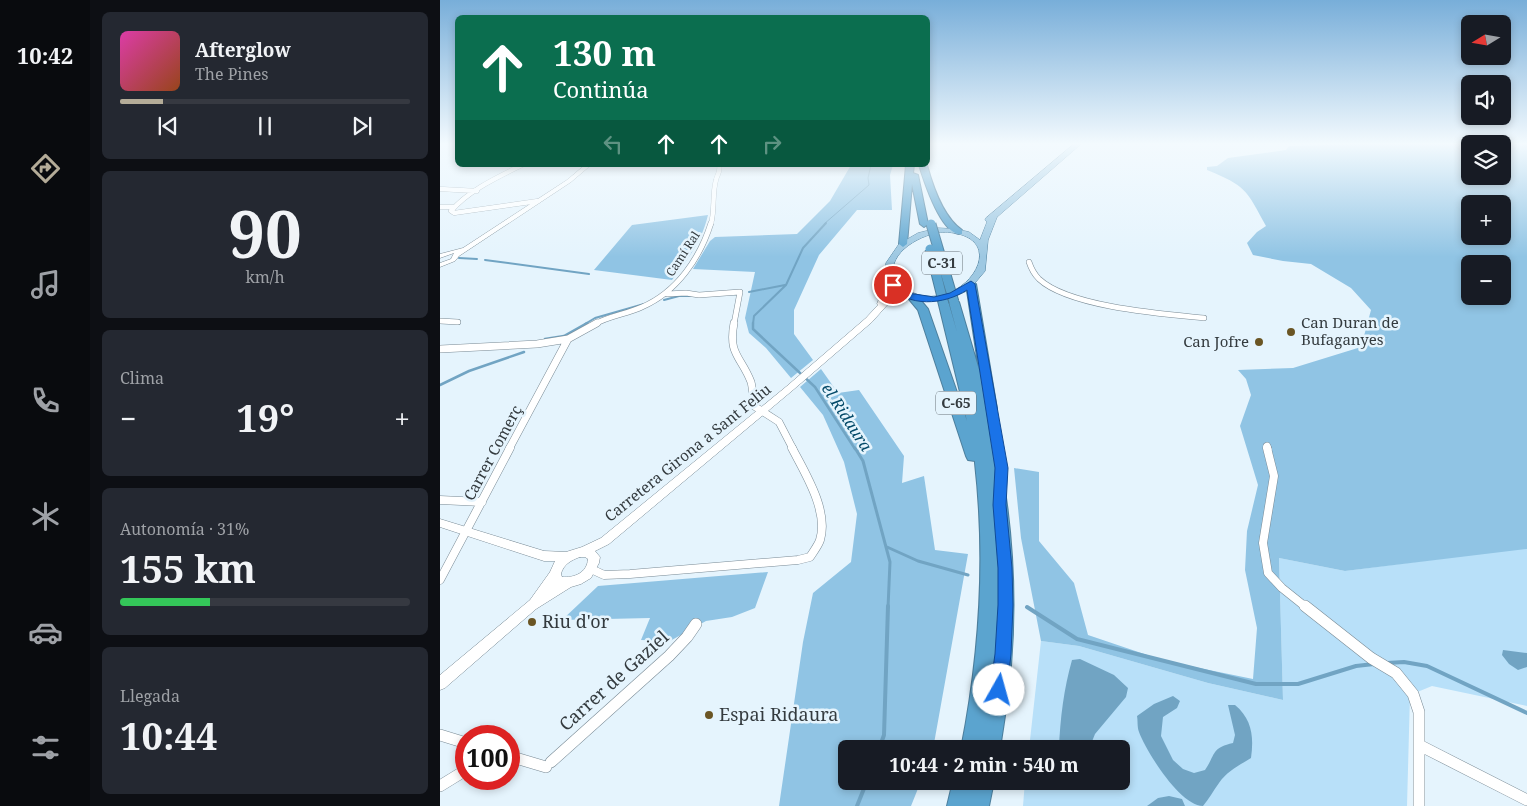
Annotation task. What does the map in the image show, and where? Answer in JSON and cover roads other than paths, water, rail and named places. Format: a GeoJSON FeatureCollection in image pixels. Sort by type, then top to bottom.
{"type":"FeatureCollection","features":[{"type":"Feature","properties":{"kind":"highway"},"geometry":{"type":"LineString","coordinates":[[903,244],[909,182]]}},
{"type":"Feature","properties":{"kind":"highway","name":"C-31"},"geometry":{"type":"LineString","coordinates":[[914,182],[949,301],[982,464],[994,510]]}},
{"type":"Feature","properties":{"kind":"highway","name":"C-31"},"geometry":{"type":"LineString","coordinates":[[921,182],[927,224]]}},
{"type":"Feature","properties":{"kind":"highway"},"geometry":{"type":"LineString","coordinates":[[928,182],[949,224],[962,232]]}},
{"type":"Feature","properties":{"kind":"highway","name":"C-65"},"geometry":{"type":"LineString","coordinates":[[971,284],[1002,468],[994,510],[990,548],[990,607],[980,707],[973,740]]}},
{"type":"Feature","properties":{"kind":"highway","name":"C-65"},"geometry":{"type":"LineString","coordinates":[[909,296],[923,309],[951,388],[994,510],[1005,568],[1003,654],[991,740]]}},
{"type":"Feature","properties":{"kind":"highway"},"geometry":{"type":"LineString","coordinates":[[958,806],[962,790]]}},
{"type":"Feature","properties":{"kind":"highway"},"geometry":{"type":"LineString","coordinates":[[978,806],[982,790]]}},
{"type":"Feature","properties":{"kind":"main road"},"geometry":{"type":"LineString","coordinates":[[890,278],[888,272],[891,261],[903,244],[928,232],[939,230],[980,231],[994,216],[1034,182]]}},
{"type":"Feature","properties":{"kind":"main road"},"geometry":{"type":"LineString","coordinates":[[909,296],[934,300],[945,298],[971,284],[979,274],[982,266],[985,236],[994,216]]}},
{"type":"Feature","properties":{"kind":"main road"},"geometry":{"type":"LineString","coordinates":[[962,232],[979,242],[983,249]]}},
{"type":"Feature","properties":{"kind":"main road","name":"C-65"},"geometry":{"type":"LineString","coordinates":[[890,278],[897,290],[909,296]]}},
{"type":"Feature","properties":{"kind":"street"},"geometry":{"type":"LineString","coordinates":[[490,182],[451,211],[454,213],[477,212],[538,201]]}},
{"type":"Feature","properties":{"kind":"street"},"geometry":{"type":"LineString","coordinates":[[440,256],[452,254],[472,245],[567,182]]}},
{"type":"Feature","properties":{"kind":"street","name":"Camí Ral"},"geometry":{"type":"LineString","coordinates":[[667,294],[687,272],[706,239],[714,213],[715,182]]}},
{"type":"Feature","properties":{"kind":"street"},"geometry":{"type":"LineString","coordinates":[[440,189],[477,191]]}},
{"type":"Feature","properties":{"kind":"street"},"geometry":{"type":"LineString","coordinates":[[440,207],[454,207]]}},
{"type":"Feature","properties":{"kind":"street"},"geometry":{"type":"LineString","coordinates":[[441,265],[453,260],[452,254]]}},
{"type":"Feature","properties":{"kind":"street"},"geometry":{"type":"LineString","coordinates":[[1029,262],[1035,274],[1042,282],[1077,297],[1127,307],[1204,318]]}},
{"type":"Feature","properties":{"kind":"street"},"geometry":{"type":"LineString","coordinates":[[878,310],[890,278]]}},
{"type":"Feature","properties":{"kind":"street"},"geometry":{"type":"LineString","coordinates":[[440,349],[537,344],[568,339],[586,328],[646,306],[667,294],[686,292],[699,295],[740,292],[731,339],[737,358],[751,383],[754,406],[779,422],[813,490],[821,514],[820,540],[810,557],[798,560],[630,574],[604,575],[591,570]]}},
{"type":"Feature","properties":{"kind":"street"},"geometry":{"type":"LineString","coordinates":[[878,310],[886,301],[909,296]]}},
{"type":"Feature","properties":{"kind":"street","name":"Carretera Girona a Sant Feliu"},"geometry":{"type":"LineString","coordinates":[[589,554],[790,388],[869,320],[878,310]]}},
{"type":"Feature","properties":{"kind":"street"},"geometry":{"type":"LineString","coordinates":[[440,321],[458,322]]}},
{"type":"Feature","properties":{"kind":"street","name":"Carrer Comerç"},"geometry":{"type":"LineString","coordinates":[[440,580],[568,339]]}},
{"type":"Feature","properties":{"kind":"street"},"geometry":{"type":"LineString","coordinates":[[1267,446],[1274,476],[1263,543],[1268,573],[1282,588],[1371,658],[1383,663],[1409,684],[1417,698],[1419,806]]}},
{"type":"Feature","properties":{"kind":"street"},"geometry":{"type":"LineString","coordinates":[[440,500],[482,502]]}},
{"type":"Feature","properties":{"kind":"street"},"geometry":{"type":"LineString","coordinates":[[440,523],[544,556],[567,557],[589,554],[594,563],[591,570],[581,578],[568,583],[532,605],[440,683]]}},
{"type":"Feature","properties":{"kind":"street"},"geometry":{"type":"LineString","coordinates":[[544,556],[555,572],[558,581],[568,583]]}},
{"type":"Feature","properties":{"kind":"street"},"geometry":{"type":"LineString","coordinates":[[532,605],[567,557]]}},
{"type":"Feature","properties":{"kind":"street","name":"Carrer de Gaziel"},"geometry":{"type":"LineString","coordinates":[[520,758],[549,764],[669,656],[687,637],[696,624]]}},
{"type":"Feature","properties":{"kind":"street"},"geometry":{"type":"LineString","coordinates":[[440,735],[455,740]]}},
{"type":"Feature","properties":{"kind":"street"},"geometry":{"type":"LineString","coordinates":[[1419,745],[1527,800]]}},
{"type":"Feature","properties":{"kind":"street"},"geometry":{"type":"LineString","coordinates":[[440,786],[455,777]]}},
{"type":"Feature","properties":{"kind":"waterway","name":"el Ridaura"},"geometry":{"type":"LineString","coordinates":[[824,224],[869,185],[869,182]]}},
{"type":"Feature","properties":{"kind":"waterway","name":"el Ridaura"},"geometry":{"type":"LineString","coordinates":[[753,324],[754,316],[786,285],[803,248],[826,223]]}},
{"type":"Feature","properties":{"kind":"waterway"},"geometry":{"type":"LineString","coordinates":[[459,258],[477,259]]}},
{"type":"Feature","properties":{"kind":"waterway"},"geometry":{"type":"LineString","coordinates":[[485,260],[589,274]]}},
{"type":"Feature","properties":{"kind":"waterway"},"geometry":{"type":"LineString","coordinates":[[749,292],[785,285]]}},
{"type":"Feature","properties":{"kind":"waterway"},"geometry":{"type":"LineString","coordinates":[[664,300],[679,296],[692,296]]}},
{"type":"Feature","properties":{"kind":"waterway"},"geometry":{"type":"LineString","coordinates":[[585,324],[595,318],[644,304]]}},
{"type":"Feature","properties":{"kind":"waterway"},"geometry":{"type":"LineString","coordinates":[[545,339],[564,336],[587,323]]}},
{"type":"Feature","properties":{"kind":"waterway","name":"el Ridaura"},"geometry":{"type":"LineString","coordinates":[[753,324],[753,329],[815,387],[855,449]]}},
{"type":"Feature","properties":{"kind":"waterway"},"geometry":{"type":"LineString","coordinates":[[440,385],[469,371],[524,352]]}},
{"type":"Feature","properties":{"kind":"waterway","name":"el Ridaura"},"geometry":{"type":"LineString","coordinates":[[855,448],[863,461],[890,562],[888,608]]}},
{"type":"Feature","properties":{"kind":"waterway"},"geometry":{"type":"LineString","coordinates":[[887,547],[918,561],[968,575]]}},
{"type":"Feature","properties":{"kind":"waterway","name":"el Ridaura"},"geometry":{"type":"LineString","coordinates":[[882,740],[884,735],[888,606]]}},
{"type":"Feature","properties":{"kind":"waterway"},"geometry":{"type":"LineString","coordinates":[[1027,607],[1077,639],[1256,684],[1298,684],[1356,666],[1374,664]]}},
{"type":"Feature","properties":{"kind":"waterway"},"geometry":{"type":"LineString","coordinates":[[1387,663],[1404,662],[1427,666],[1527,713]]}},
{"type":"Feature","properties":{"kind":"waterway","name":"el Ridaura"},"geometry":{"type":"LineString","coordinates":[[857,806],[863,790]]}},
{"type":"Feature","properties":{"kind":"place","name":"Can Duran de Bufaganyes"},"geometry":{"type":"Point","coordinates":[1291,332]}},
{"type":"Feature","properties":{"kind":"place","name":"Can Jofre"},"geometry":{"type":"Point","coordinates":[1259,342]}},
{"type":"Feature","properties":{"kind":"place","name":"Riu d'or"},"geometry":{"type":"Point","coordinates":[532,622]}},
{"type":"Feature","properties":{"kind":"place","name":"Espai Ridaura"},"geometry":{"type":"Point","coordinates":[709,715]}}]}
